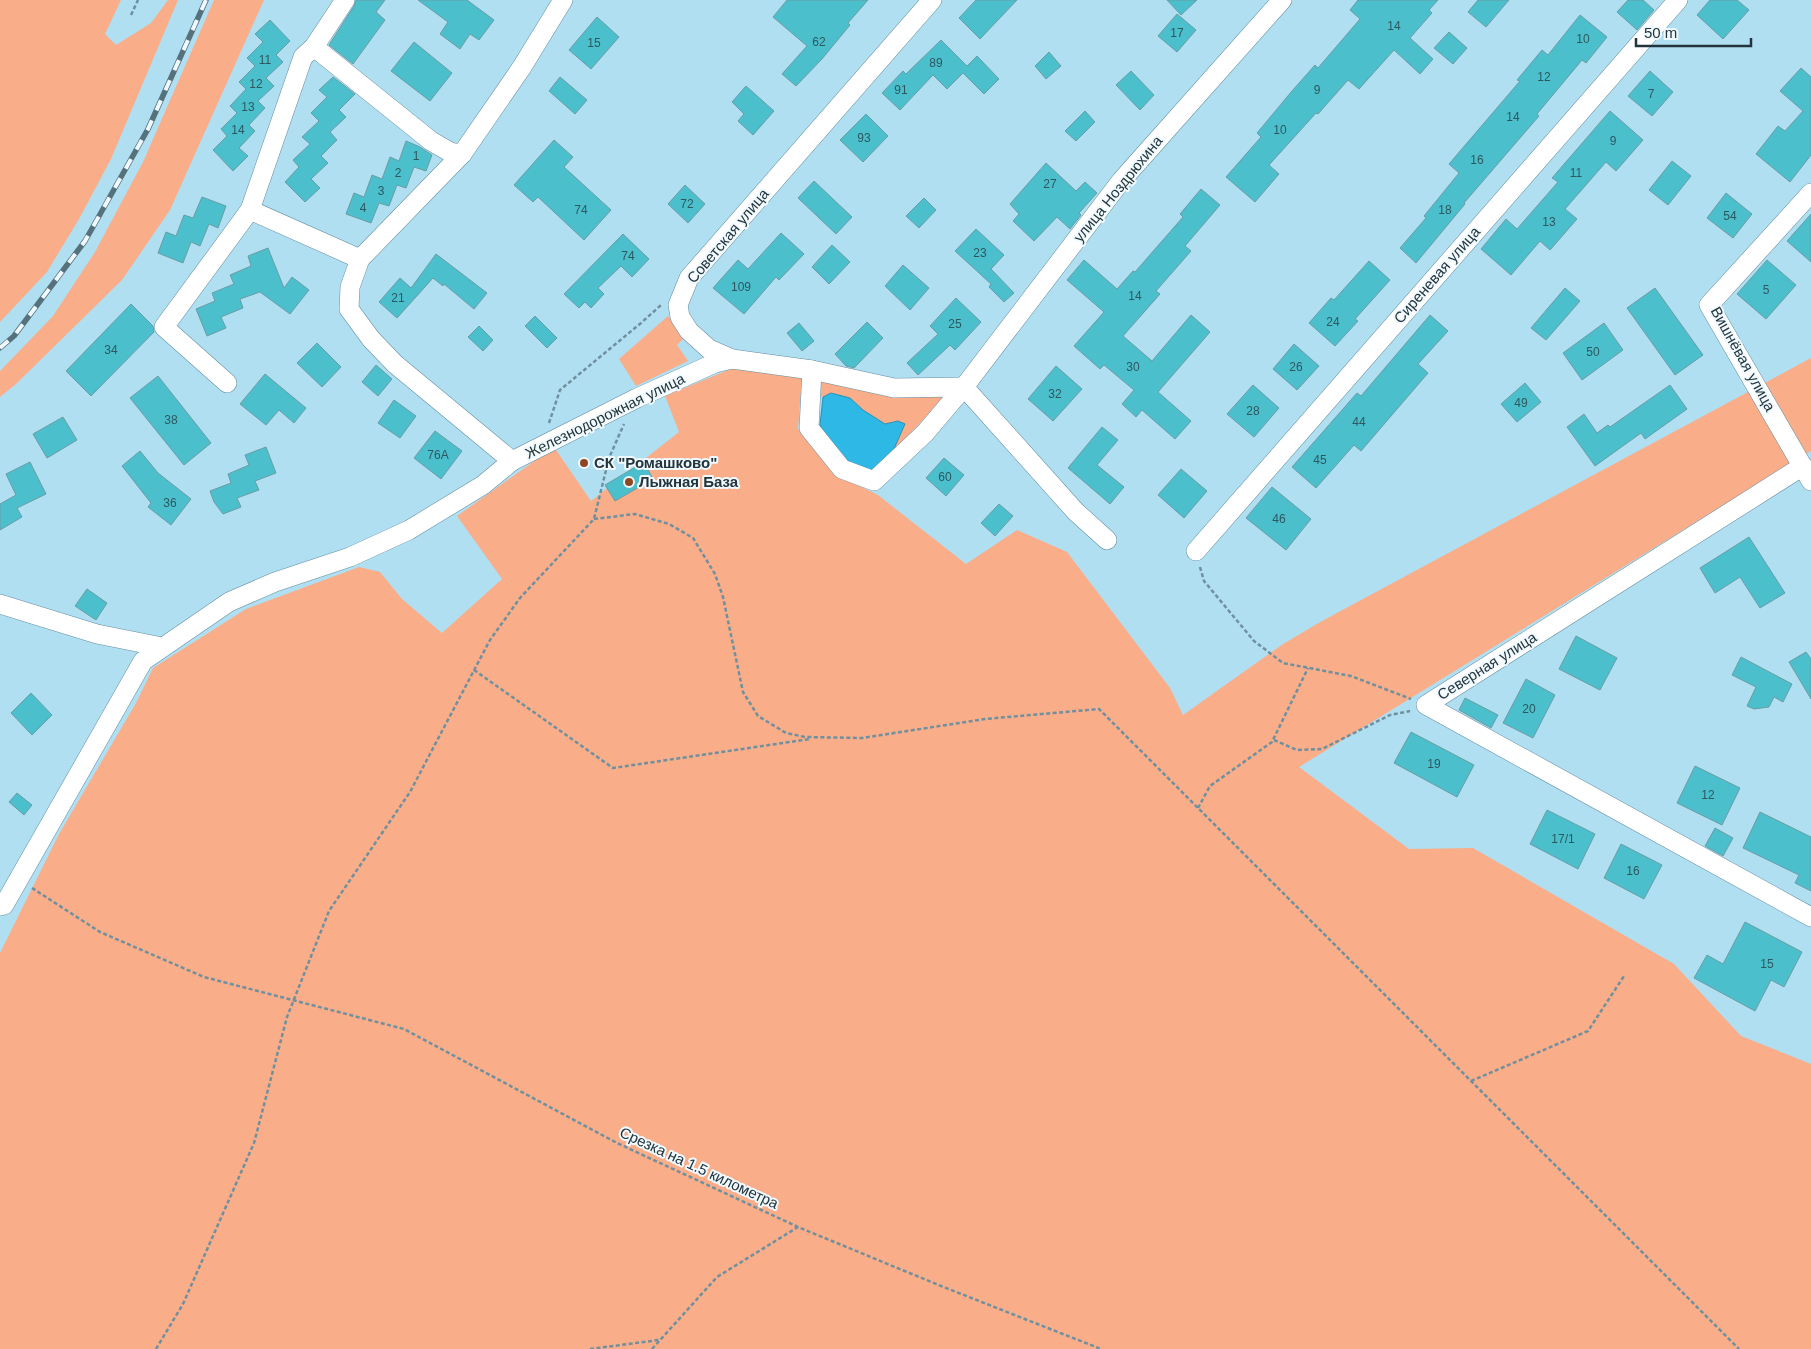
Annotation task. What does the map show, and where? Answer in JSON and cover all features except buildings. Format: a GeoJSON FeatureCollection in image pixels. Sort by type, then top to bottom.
{"type":"FeatureCollection","features":[{"type":"Feature","properties":{"kind":"street"},"geometry":{"type":"LineString","coordinates":[[227,383],[164,327],[250,210],[303,58],[314,47],[345,0]]}},
{"type":"Feature","properties":{"kind":"street","name":"Железнодорожная улица"},"geometry":{"type":"LineString","coordinates":[[563,0],[522,68],[462,154],[360,259],[350,288],[349,309],[371,339],[395,364],[512,461],[637,398],[715,363],[732,359]]}},
{"type":"Feature","properties":{"kind":"street","name":"Советская улица"},"geometry":{"type":"LineString","coordinates":[[932,0],[689,278],[678,305],[680,317],[689,331],[710,349],[732,359],[812,370],[894,388],[964,387]]}},
{"type":"Feature","properties":{"kind":"street","name":"улица Ноздрюхина"},"geometry":{"type":"LineString","coordinates":[[812,370],[809,428],[842,469],[874,481],[925,433],[964,387],[1121,181],[1282,0]]}},
{"type":"Feature","properties":{"kind":"street","name":"Сиреневая улица"},"geometry":{"type":"LineString","coordinates":[[1196,551],[1678,0]]}},
{"type":"Feature","properties":{"kind":"street"},"geometry":{"type":"LineString","coordinates":[[314,47],[432,141],[450,152],[462,154]]}},
{"type":"Feature","properties":{"kind":"street","name":"Вишнёвая улица"},"geometry":{"type":"LineString","coordinates":[[1807,473],[1709,305],[1811,193]]}},
{"type":"Feature","properties":{"kind":"street"},"geometry":{"type":"LineString","coordinates":[[250,210],[360,259]]}},
{"type":"Feature","properties":{"kind":"street"},"geometry":{"type":"LineString","coordinates":[[964,387],[1076,512],[1107,540]]}},
{"type":"Feature","properties":{"kind":"street"},"geometry":{"type":"LineString","coordinates":[[0,906],[4,905],[143,660],[229,602],[275,582],[350,557],[409,530],[483,485],[512,461]]}},
{"type":"Feature","properties":{"kind":"street","name":"Северная улица"},"geometry":{"type":"LineString","coordinates":[[1807,473],[1429,706],[1811,916]]}},
{"type":"Feature","properties":{"kind":"street"},"geometry":{"type":"LineString","coordinates":[[0,604],[97,634],[162,647]]}},
{"type":"Feature","properties":{"kind":"path"},"geometry":{"type":"LineString","coordinates":[[131,15],[138,0]]}},
{"type":"Feature","properties":{"kind":"path"},"geometry":{"type":"LineString","coordinates":[[542,446],[560,390],[662,304]]}},
{"type":"Feature","properties":{"kind":"path"},"geometry":{"type":"LineString","coordinates":[[156,1349],[183,1304],[254,1143],[287,1017],[329,911],[410,792],[490,640],[520,598],[594,519],[609,458],[637,398]]}},
{"type":"Feature","properties":{"kind":"path"},"geometry":{"type":"LineString","coordinates":[[594,519],[635,514],[669,524],[693,538],[715,574],[723,597],[743,692],[758,716],[786,733],[805,737],[862,738],[985,720],[1099,709],[1739,1349]]}},
{"type":"Feature","properties":{"kind":"path"},"geometry":{"type":"LineString","coordinates":[[1196,551],[1204,582],[1254,641],[1283,664],[1351,676],[1429,706]]}},
{"type":"Feature","properties":{"kind":"path"},"geometry":{"type":"LineString","coordinates":[[1198,808],[1210,786],[1273,740],[1308,668]]}},
{"type":"Feature","properties":{"kind":"path"},"geometry":{"type":"LineString","coordinates":[[474,670],[613,768],[819,737]]}},
{"type":"Feature","properties":{"kind":"path"},"geometry":{"type":"LineString","coordinates":[[1273,740],[1297,750],[1322,749],[1390,714],[1429,706]]}},
{"type":"Feature","properties":{"kind":"path","name":"Срезка на 1.5 километра"},"geometry":{"type":"LineString","coordinates":[[18,879],[109,936],[204,977],[404,1030],[617,1143],[798,1227],[1101,1349]]}},
{"type":"Feature","properties":{"kind":"path"},"geometry":{"type":"LineString","coordinates":[[1471,1081],[1588,1031],[1624,976]]}},
{"type":"Feature","properties":{"kind":"path"},"geometry":{"type":"LineString","coordinates":[[652,1349],[717,1277],[798,1227]]}},
{"type":"Feature","properties":{"kind":"path"},"geometry":{"type":"LineString","coordinates":[[590,1349],[660,1340]]}},
{"type":"Feature","properties":{"kind":"shaded area"},"geometry":{"type":"Polygon","coordinates":[[[0,0],[121,0],[105,34],[116,45],[151,23],[168,0],[178,0],[111,159],[79,219],[47,272],[0,322],[0,0]]]}},
{"type":"Feature","properties":{"kind":"shaded area"},"geometry":{"type":"Polygon","coordinates":[[[214,0],[264,0],[170,210],[122,280],[16,384],[0,397],[0,371],[53,316],[95,252],[143,162],[214,0]]]}},
{"type":"Feature","properties":{"kind":"shaded area"},"geometry":{"type":"Polygon","coordinates":[[[668,316],[685,337],[677,345],[688,361],[636,386],[619,359],[668,316]]]}},
{"type":"Feature","properties":{"kind":"shaded area"},"geometry":{"type":"Polygon","coordinates":[[[1811,358],[1811,451],[1299,767],[1409,849],[1473,848],[1674,964],[1741,1036],[1811,1064],[1811,1349],[0,1349],[0,953],[59,834],[136,703],[153,668],[246,609],[359,567],[380,572],[402,599],[442,633],[502,579],[457,516],[554,447],[591,501],[679,432],[665,396],[738,366],[802,376],[798,429],[837,475],[878,495],[966,564],[1017,530],[1067,552],[1170,688],[1183,715],[1283,644],[1322,621],[1811,358]]]}},
{"type":"Feature","properties":{"kind":"shaded area"},"geometry":{"type":"Polygon","coordinates":[[[819,379],[952,390],[893,451],[904,424],[898,421],[885,424],[863,410],[850,398],[831,393],[823,397],[817,393],[819,379]]]}},
{"type":"Feature","properties":{"kind":"water"},"geometry":{"type":"Polygon","coordinates":[[[831,393],[850,398],[863,410],[885,424],[898,421],[905,424],[893,451],[879,467],[864,473],[829,446],[820,425],[823,397],[831,393]]]}},
{"type":"Feature","properties":{"kind":"railway"},"geometry":{"type":"LineString","coordinates":[[0,348],[14,336],[85,241],[148,129],[206,0]]}},
{"type":"Feature","properties":{"kind":"place","name":"СК \"Ромашково\""},"geometry":{"type":"Point","coordinates":[584,463]}},
{"type":"Feature","properties":{"kind":"place","name":"Лыжная База"},"geometry":{"type":"Point","coordinates":[629,482]}}]}
